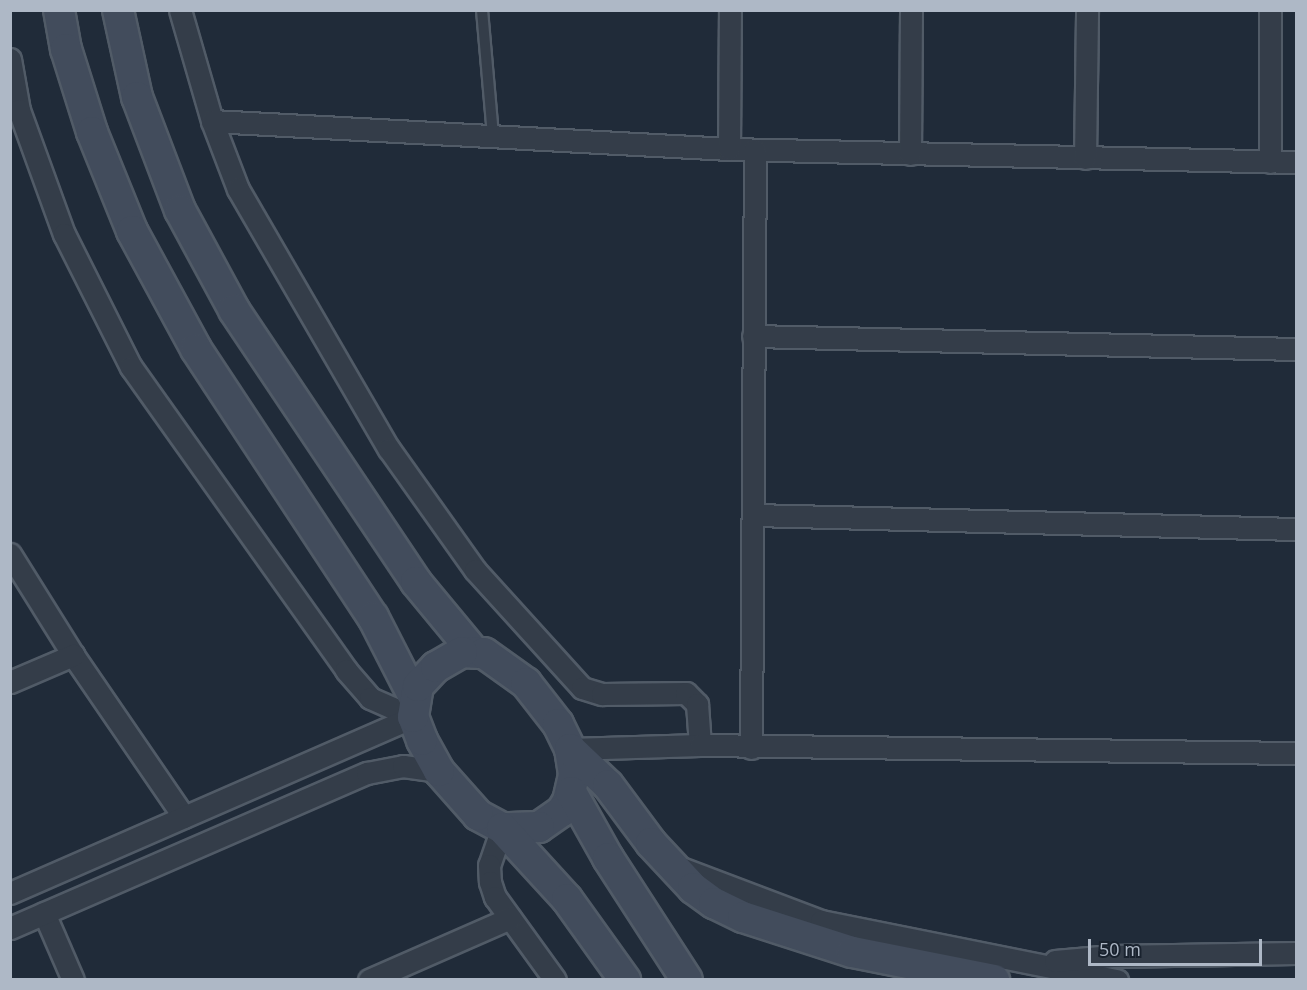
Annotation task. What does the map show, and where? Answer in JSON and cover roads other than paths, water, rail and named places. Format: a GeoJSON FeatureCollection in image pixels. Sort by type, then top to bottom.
{"type":"FeatureCollection","features":[{"type":"Feature","properties":{"kind":"main road"},"geometry":{"type":"LineString","coordinates":[[59,10],[66,49],[92,132],[132,231],[196,349],[373,617],[414,707],[439,771],[478,815],[502,828],[567,899],[625,980]]}},
{"type":"Feature","properties":{"kind":"main road"},"geometry":{"type":"LineString","coordinates":[[118,10],[137,97],[180,210],[234,310],[416,582],[473,651],[501,662],[526,683],[558,724],[570,749],[574,763],[571,792],[562,812],[539,827],[502,828]]}},
{"type":"Feature","properties":{"kind":"main road"},"geometry":{"type":"LineString","coordinates":[[414,707],[424,678],[450,657],[473,651]]}},
{"type":"Feature","properties":{"kind":"main road"},"geometry":{"type":"LineString","coordinates":[[570,749],[608,785],[636,825],[693,888],[714,903],[754,921],[852,952],[994,980]]}},
{"type":"Feature","properties":{"kind":"main road"},"geometry":{"type":"LineString","coordinates":[[571,792],[608,858],[687,980]]}},
{"type":"Feature","properties":{"kind":"street"},"geometry":{"type":"LineString","coordinates":[[180,10],[212,121],[238,189],[280,267],[389,449],[475,570],[582,688],[602,694],[686,693],[693,696],[697,704],[700,746]]}},
{"type":"Feature","properties":{"kind":"street"},"geometry":{"type":"LineString","coordinates":[[729,149],[730,10]]}},
{"type":"Feature","properties":{"kind":"street"},"geometry":{"type":"LineString","coordinates":[[910,154],[911,10]]}},
{"type":"Feature","properties":{"kind":"street"},"geometry":{"type":"LineString","coordinates":[[1085,158],[1087,10]]}},
{"type":"Feature","properties":{"kind":"street"},"geometry":{"type":"LineString","coordinates":[[1270,10],[1270,162]]}},
{"type":"Feature","properties":{"kind":"street"},"geometry":{"type":"LineString","coordinates":[[10,59],[19,110],[64,234],[131,367],[370,698],[414,707]]}},
{"type":"Feature","properties":{"kind":"street"},"geometry":{"type":"LineString","coordinates":[[212,121],[755,150],[1296,162]]}},
{"type":"Feature","properties":{"kind":"street"},"geometry":{"type":"LineString","coordinates":[[751,748],[755,150]]}},
{"type":"Feature","properties":{"kind":"street"},"geometry":{"type":"LineString","coordinates":[[753,336],[1296,349]]}},
{"type":"Feature","properties":{"kind":"street"},"geometry":{"type":"LineString","coordinates":[[754,515],[1296,529]]}},
{"type":"Feature","properties":{"kind":"street"},"geometry":{"type":"LineString","coordinates":[[10,555],[73,655],[184,817]]}},
{"type":"Feature","properties":{"kind":"street"},"geometry":{"type":"LineString","coordinates":[[10,682],[73,655]]}},
{"type":"Feature","properties":{"kind":"street"},"geometry":{"type":"LineString","coordinates":[[10,893],[184,817],[414,707]]}},
{"type":"Feature","properties":{"kind":"street"},"geometry":{"type":"LineString","coordinates":[[570,749],[700,746],[1296,753]]}},
{"type":"Feature","properties":{"kind":"street"},"geometry":{"type":"LineString","coordinates":[[10,928],[366,773],[403,766],[439,771]]}},
{"type":"Feature","properties":{"kind":"street"},"geometry":{"type":"LineString","coordinates":[[502,828],[491,856],[490,882],[510,918],[555,980]]}},
{"type":"Feature","properties":{"kind":"street"},"geometry":{"type":"LineString","coordinates":[[672,864],[821,921],[1117,980]]}},
{"type":"Feature","properties":{"kind":"street"},"geometry":{"type":"LineString","coordinates":[[44,913],[73,980]]}},
{"type":"Feature","properties":{"kind":"street"},"geometry":{"type":"LineString","coordinates":[[369,980],[510,918]]}},
{"type":"Feature","properties":{"kind":"street"},"geometry":{"type":"LineString","coordinates":[[1046,967],[1058,959],[1296,953]]}},
{"type":"Feature","properties":{"kind":"lane"},"geometry":{"type":"LineString","coordinates":[[482,10],[493,136]]}}]}
